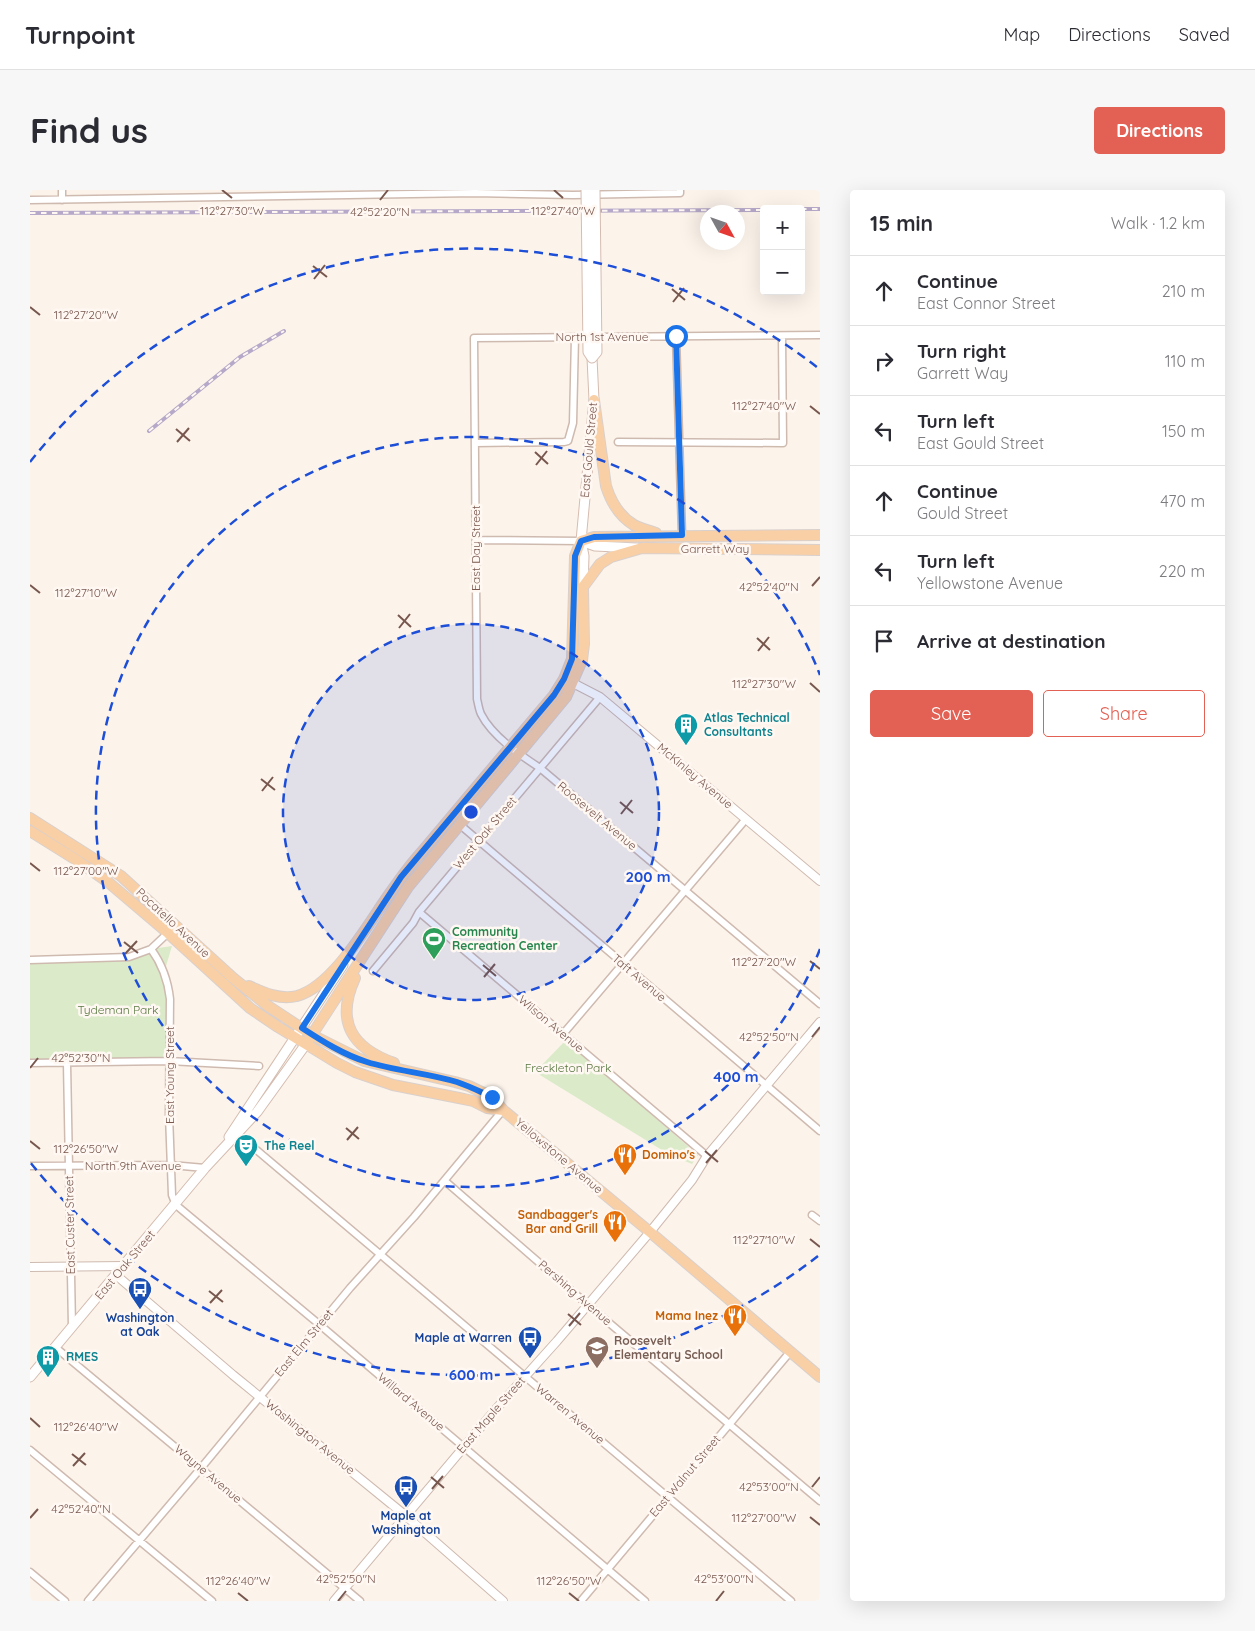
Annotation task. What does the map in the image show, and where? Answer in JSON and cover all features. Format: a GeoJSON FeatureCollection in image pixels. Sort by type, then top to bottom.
{"type":"FeatureCollection","features":[{"type":"Feature","properties":{"kind":"main road","name":"East Gould Street"},"geometry":{"type":"LineString","coordinates":[[569,681],[572,659],[575,556],[581,541],[594,400],[592,358],[588,352],[586,190]]}},
{"type":"Feature","properties":{"kind":"main road","name":"East Gould Street"},"geometry":{"type":"LineString","coordinates":[[592,358],[597,352],[595,190]]}},
{"type":"Feature","properties":{"kind":"main road"},"geometry":{"type":"LineString","coordinates":[[594,400],[606,486],[616,509],[633,524],[662,536]]}},
{"type":"Feature","properties":{"kind":"main road","name":"Garrett Way"},"geometry":{"type":"LineString","coordinates":[[581,541],[594,537],[820,535]]}},
{"type":"Feature","properties":{"kind":"main road","name":"East Gould Street"},"geometry":{"type":"LineString","coordinates":[[569,681],[582,660],[583,652],[584,556],[581,541]]}},
{"type":"Feature","properties":{"kind":"main road","name":"Garrett Way"},"geometry":{"type":"LineString","coordinates":[[581,541],[595,546],[642,548],[820,550]]}},
{"type":"Feature","properties":{"kind":"main road"},"geometry":{"type":"LineString","coordinates":[[583,587],[600,564],[611,557],[642,548]]}},
{"type":"Feature","properties":{"kind":"main road"},"geometry":{"type":"LineString","coordinates":[[306,1044],[408,887],[459,824],[554,695],[569,681]]}},
{"type":"Feature","properties":{"kind":"main road"},"geometry":{"type":"LineString","coordinates":[[233,978],[275,996],[295,996],[308,992],[318,985],[356,945],[406,871],[515,750]]}},
{"type":"Feature","properties":{"kind":"main road","name":"Pocatello Avenue"},"geometry":{"type":"LineString","coordinates":[[30,818],[121,876],[233,978],[268,1006],[312,1035]]}},
{"type":"Feature","properties":{"kind":"main road","name":"Pocatello Avenue"},"geometry":{"type":"LineString","coordinates":[[30,830],[94,872],[168,933],[250,1008],[306,1044]]}},
{"type":"Feature","properties":{"kind":"main road"},"geometry":{"type":"LineString","coordinates":[[376,934],[350,989],[346,1007],[348,1022],[359,1043],[371,1053],[416,1073]]}},
{"type":"Feature","properties":{"kind":"main road","name":"East Oak Street"},"geometry":{"type":"LineString","coordinates":[[235,1132],[356,945]]}},
{"type":"Feature","properties":{"kind":"main road","name":"Yellowstone Avenue"},"geometry":{"type":"LineString","coordinates":[[312,1035],[364,1061],[468,1086],[492,1097],[504,1110],[820,1377]]}},
{"type":"Feature","properties":{"kind":"main road","name":"East Oak Street"},"geometry":{"type":"LineString","coordinates":[[32,1373],[176,1205],[235,1132],[268,1098],[306,1044]]}},
{"type":"Feature","properties":{"kind":"main road","name":"Yellowstone Avenue"},"geometry":{"type":"LineString","coordinates":[[306,1044],[343,1066],[375,1080],[473,1101],[487,1108],[504,1110]]}},
{"type":"Feature","properties":{"kind":"street"},"geometry":{"type":"LineString","coordinates":[[62,190],[62,200]]}},
{"type":"Feature","properties":{"kind":"street"},"geometry":{"type":"LineString","coordinates":[[30,200],[62,200],[165,193],[475,191],[572,195],[680,192]]}},
{"type":"Feature","properties":{"kind":"street","name":"North 1st Avenue"},"geometry":{"type":"LineString","coordinates":[[474,338],[820,335]]}},
{"type":"Feature","properties":{"kind":"street"},"geometry":{"type":"LineString","coordinates":[[676,336],[682,535]]}},
{"type":"Feature","properties":{"kind":"street"},"geometry":{"type":"LineString","coordinates":[[618,442],[783,443],[782,336]]}},
{"type":"Feature","properties":{"kind":"street"},"geometry":{"type":"LineString","coordinates":[[475,443],[568,441],[572,423],[575,337]]}},
{"type":"Feature","properties":{"kind":"street","name":"East Day Street"},"geometry":{"type":"LineString","coordinates":[[474,338],[477,699],[481,714],[496,734],[515,750]]}},
{"type":"Feature","properties":{"kind":"street"},"geometry":{"type":"LineString","coordinates":[[476,540],[581,541]]}},
{"type":"Feature","properties":{"kind":"street","name":"McKinley Avenue"},"geometry":{"type":"LineString","coordinates":[[569,681],[600,697],[820,881]]}},
{"type":"Feature","properties":{"kind":"street","name":"West Oak Street"},"geometry":{"type":"LineString","coordinates":[[373,971],[413,923],[418,912],[600,697]]}},
{"type":"Feature","properties":{"kind":"street","name":"Roosevelt Avenue"},"geometry":{"type":"LineString","coordinates":[[515,750],[540,768],[820,1004]]}},
{"type":"Feature","properties":{"kind":"street"},"geometry":{"type":"LineString","coordinates":[[564,1034],[746,818]]}},
{"type":"Feature","properties":{"kind":"street","name":"Taft Avenue"},"geometry":{"type":"LineString","coordinates":[[459,824],[820,1131]]}},
{"type":"Feature","properties":{"kind":"street","name":"Wilson Avenue"},"geometry":{"type":"LineString","coordinates":[[418,912],[707,1156]]}},
{"type":"Feature","properties":{"kind":"street"},"geometry":{"type":"LineString","coordinates":[[30,960],[124,958],[137,956],[151,949],[175,924]]}},
{"type":"Feature","properties":{"kind":"street","name":"East Young Street"},"geometry":{"type":"LineString","coordinates":[[151,949],[164,973],[170,999],[171,1165],[172,1195],[176,1205]]}},
{"type":"Feature","properties":{"kind":"street","name":"East Maple Street"},"geometry":{"type":"LineString","coordinates":[[334,1601],[524,1376],[650,1232],[692,1180],[707,1156],[820,1022]]}},
{"type":"Feature","properties":{"kind":"street"},"geometry":{"type":"LineString","coordinates":[[30,1063],[169,1061],[258,1066]]}},
{"type":"Feature","properties":{"kind":"street","name":"East Custer Street"},"geometry":{"type":"LineString","coordinates":[[67,1063],[72,1327]]}},
{"type":"Feature","properties":{"kind":"street","name":"East Elm Street"},"geometry":{"type":"LineString","coordinates":[[88,1601],[350,1288],[445,1181],[504,1110]]}},
{"type":"Feature","properties":{"kind":"street","name":"Warren Avenue"},"geometry":{"type":"LineString","coordinates":[[235,1132],[791,1601]]}},
{"type":"Feature","properties":{"kind":"street","name":"North 9th Avenue"},"geometry":{"type":"LineString","coordinates":[[30,1166],[171,1165],[205,1168]]}},
{"type":"Feature","properties":{"kind":"street","name":"Pershing Avenue"},"geometry":{"type":"LineString","coordinates":[[445,1181],[820,1501]]}},
{"type":"Feature","properties":{"kind":"street","name":"Willard Avenue"},"geometry":{"type":"LineString","coordinates":[[176,1205],[646,1601]]}},
{"type":"Feature","properties":{"kind":"street"},"geometry":{"type":"LineString","coordinates":[[812,1215],[820,1221]]}},
{"type":"Feature","properties":{"kind":"street"},"geometry":{"type":"LineString","coordinates":[[30,1267],[124,1266]]}},
{"type":"Feature","properties":{"kind":"street","name":"Washington Avenue"},"geometry":{"type":"LineString","coordinates":[[116,1275],[233,1375],[406,1516],[503,1601]]}},
{"type":"Feature","properties":{"kind":"street","name":"Wayne Avenue"},"geometry":{"type":"LineString","coordinates":[[55,1347],[360,1601]]}},
{"type":"Feature","properties":{"kind":"street","name":"East Walnut Street"},"geometry":{"type":"LineString","coordinates":[[581,1601],[790,1352]]}},
{"type":"Feature","properties":{"kind":"street"},"geometry":{"type":"LineString","coordinates":[[30,1450],[212,1601]]}},
{"type":"Feature","properties":{"kind":"street"},"geometry":{"type":"LineString","coordinates":[[30,1572],[65,1601]]}},
{"type":"Feature","properties":{"kind":"green space","name":"Tydeman Park"},"geometry":{"type":"Polygon","coordinates":[[[172,946],[164,973],[168,985],[169,1061],[30,1063],[30,960],[124,958],[151,949],[172,946]]]}},
{"type":"Feature","properties":{"kind":"green space","name":"Freckleton Park"},"geometry":{"type":"Polygon","coordinates":[[[566,1040],[698,1155],[692,1164],[670,1155],[535,1072],[566,1040]]]}},
{"type":"Feature","properties":{"kind":"railway"},"geometry":{"type":"LineString","coordinates":[[805,209],[820,209]]}},
{"type":"Feature","properties":{"kind":"railway"},"geometry":{"type":"LineString","coordinates":[[30,213],[760,210]]}},
{"type":"Feature","properties":{"kind":"railway"},"geometry":{"type":"LineString","coordinates":[[149,431],[240,357],[284,331]]}},
{"type":"Feature","properties":{"kind":"place","name":"Atlas Technical Consultants"},"geometry":{"type":"Point","coordinates":[686,746]}},
{"type":"Feature","properties":{"kind":"place","name":"Community Recreation Center"},"geometry":{"type":"Point","coordinates":[434,960]}},
{"type":"Feature","properties":{"kind":"place","name":"The Reel"},"geometry":{"type":"Point","coordinates":[246,1167]}},
{"type":"Feature","properties":{"kind":"place","name":"Domino's"},"geometry":{"type":"Point","coordinates":[625,1176]}},
{"type":"Feature","properties":{"kind":"place","name":"Sandbagger's Bar and Grill"},"geometry":{"type":"Point","coordinates":[615,1243]}},
{"type":"Feature","properties":{"kind":"place","name":"Washington at Oak"},"geometry":{"type":"Point","coordinates":[140,1310]}},
{"type":"Feature","properties":{"kind":"place","name":"Mama Inez"},"geometry":{"type":"Point","coordinates":[735,1337]}},
{"type":"Feature","properties":{"kind":"place","name":"Maple at Warren"},"geometry":{"type":"Point","coordinates":[530,1359]}},
{"type":"Feature","properties":{"kind":"place","name":"Roosevelt Elementary School"},"geometry":{"type":"Point","coordinates":[597,1369]}},
{"type":"Feature","properties":{"kind":"place","name":"RMES"},"geometry":{"type":"Point","coordinates":[48,1378]}},
{"type":"Feature","properties":{"kind":"place","name":"Maple at Washington"},"geometry":{"type":"Point","coordinates":[406,1508]}},
{"type":"Feature","properties":{"kind":"route"},"geometry":{"type":"LineString","coordinates":[[492,1097],[455,1082],[364,1061],[302,1028],[401,877],[554,695],[564,679],[572,659],[575,556],[581,541],[594,537],[682,535],[676,336]]}}]}
